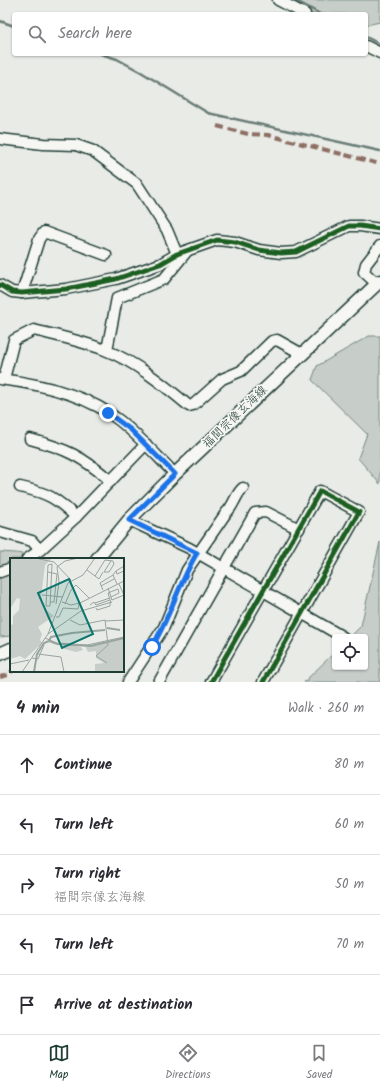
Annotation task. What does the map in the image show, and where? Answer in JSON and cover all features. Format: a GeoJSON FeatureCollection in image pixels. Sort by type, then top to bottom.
{"type":"FeatureCollection","features":[{"type":"Feature","properties":{"kind":"main road","name":"福間宗像玄海線"},"geometry":{"type":"LineString","coordinates":[[98,558],[129,520],[175,474],[379,282]]}},
{"type":"Feature","properties":{"kind":"main road"},"geometry":{"type":"LineString","coordinates":[[0,654],[10,649]]}},
{"type":"Feature","properties":{"kind":"street"},"geometry":{"type":"LineString","coordinates":[[278,0],[301,12]]}},
{"type":"Feature","properties":{"kind":"street"},"geometry":{"type":"LineString","coordinates":[[368,47],[380,53]]}},
{"type":"Feature","properties":{"kind":"street"},"geometry":{"type":"LineString","coordinates":[[0,139],[43,144],[76,145],[93,150],[137,184],[182,252]]}},
{"type":"Feature","properties":{"kind":"street"},"geometry":{"type":"LineString","coordinates":[[0,285],[12,292],[73,288],[116,280],[160,264],[182,252],[217,240],[235,242],[258,250],[281,253],[296,252],[349,226],[380,229]]}},
{"type":"Feature","properties":{"kind":"street"},"geometry":{"type":"LineString","coordinates":[[22,292],[39,239],[44,232],[106,255]]}},
{"type":"Feature","properties":{"kind":"street"},"geometry":{"type":"LineString","coordinates":[[379,282],[364,272],[366,264],[380,246]]}},
{"type":"Feature","properties":{"kind":"street"},"geometry":{"type":"LineString","coordinates":[[106,350],[117,298],[164,279],[182,252]]}},
{"type":"Feature","properties":{"kind":"street"},"geometry":{"type":"LineString","coordinates":[[175,474],[146,444],[119,420],[98,407],[62,392],[2,379],[14,340],[34,330],[74,339],[106,350],[142,370],[164,385],[189,406],[222,379],[241,371],[272,341],[277,340],[302,354]]}},
{"type":"Feature","properties":{"kind":"street"},"geometry":{"type":"LineString","coordinates":[[30,439],[60,447],[87,461],[111,481]]}},
{"type":"Feature","properties":{"kind":"street"},"geometry":{"type":"LineString","coordinates":[[28,558],[40,550],[76,517],[146,444]]}},
{"type":"Feature","properties":{"kind":"street"},"geometry":{"type":"LineString","coordinates":[[20,487],[37,491],[58,500],[76,517]]}},
{"type":"Feature","properties":{"kind":"street"},"geometry":{"type":"LineString","coordinates":[[128,682],[164,627],[187,570],[197,553],[233,507],[237,496],[243,488]]}},
{"type":"Feature","properties":{"kind":"street"},"geometry":{"type":"LineString","coordinates":[[211,682],[320,491],[359,512],[301,612],[263,682]]}},
{"type":"Feature","properties":{"kind":"street"},"geometry":{"type":"LineString","coordinates":[[158,682],[255,513],[266,512],[299,529]]}},
{"type":"Feature","properties":{"kind":"street"},"geometry":{"type":"LineString","coordinates":[[129,520],[197,553],[338,634]]}},
{"type":"Feature","properties":{"kind":"street"},"geometry":{"type":"LineString","coordinates":[[0,532],[32,541],[40,550]]}},
{"type":"Feature","properties":{"kind":"street"},"geometry":{"type":"LineString","coordinates":[[0,572],[10,568]]}},
{"type":"Feature","properties":{"kind":"shaded area"},"geometry":{"type":"Polygon","coordinates":[[[292,0],[380,0],[380,22],[368,25],[368,12],[310,12],[292,0]]]}},
{"type":"Feature","properties":{"kind":"shaded area"},"geometry":{"type":"Polygon","coordinates":[[[369,336],[380,336],[380,484],[358,458],[367,434],[312,380],[317,366],[369,336]]]}},
{"type":"Feature","properties":{"kind":"shaded area"},"geometry":{"type":"Polygon","coordinates":[[[380,542],[380,682],[304,682],[332,655],[332,670],[368,670],[368,634],[353,634],[361,626],[380,542]]]}},
{"type":"Feature","properties":{"kind":"shaded area"},"geometry":{"type":"Polygon","coordinates":[[[0,552],[22,554],[32,558],[10,558],[10,636],[0,637],[0,552]]]}},
{"type":"Feature","properties":{"kind":"waterway"},"geometry":{"type":"LineString","coordinates":[[295,0],[316,12]]}},
{"type":"Feature","properties":{"kind":"waterway"},"geometry":{"type":"LineString","coordinates":[[0,21],[12,25]]}},
{"type":"Feature","properties":{"kind":"waterway"},"geometry":{"type":"LineString","coordinates":[[368,38],[380,44]]}},
{"type":"Feature","properties":{"kind":"waterway"},"geometry":{"type":"LineString","coordinates":[[107,56],[117,59],[141,72],[208,113],[380,151]]}},
{"type":"Feature","properties":{"kind":"marked path"},"geometry":{"type":"LineString","coordinates":[[217,126],[248,134],[268,135],[380,164]]}},
{"type":"Feature","properties":{"kind":"marked path"},"geometry":{"type":"LineString","coordinates":[[0,677],[8,675],[11,672]]}},
{"type":"Feature","properties":{"kind":"cycle path"},"geometry":{"type":"LineString","coordinates":[[0,285],[12,292],[22,293],[66,289],[116,279],[160,264],[177,254],[217,240],[235,242],[259,250],[281,253],[296,252],[349,226],[380,229]]}},
{"type":"Feature","properties":{"kind":"cycle path"},"geometry":{"type":"LineString","coordinates":[[211,682],[320,491],[359,512],[263,682]]}},
{"type":"Feature","properties":{"kind":"route"},"geometry":{"type":"LineString","coordinates":[[108,413],[131,430],[175,474],[129,520],[197,553],[187,570],[164,627],[152,647]]}}]}
